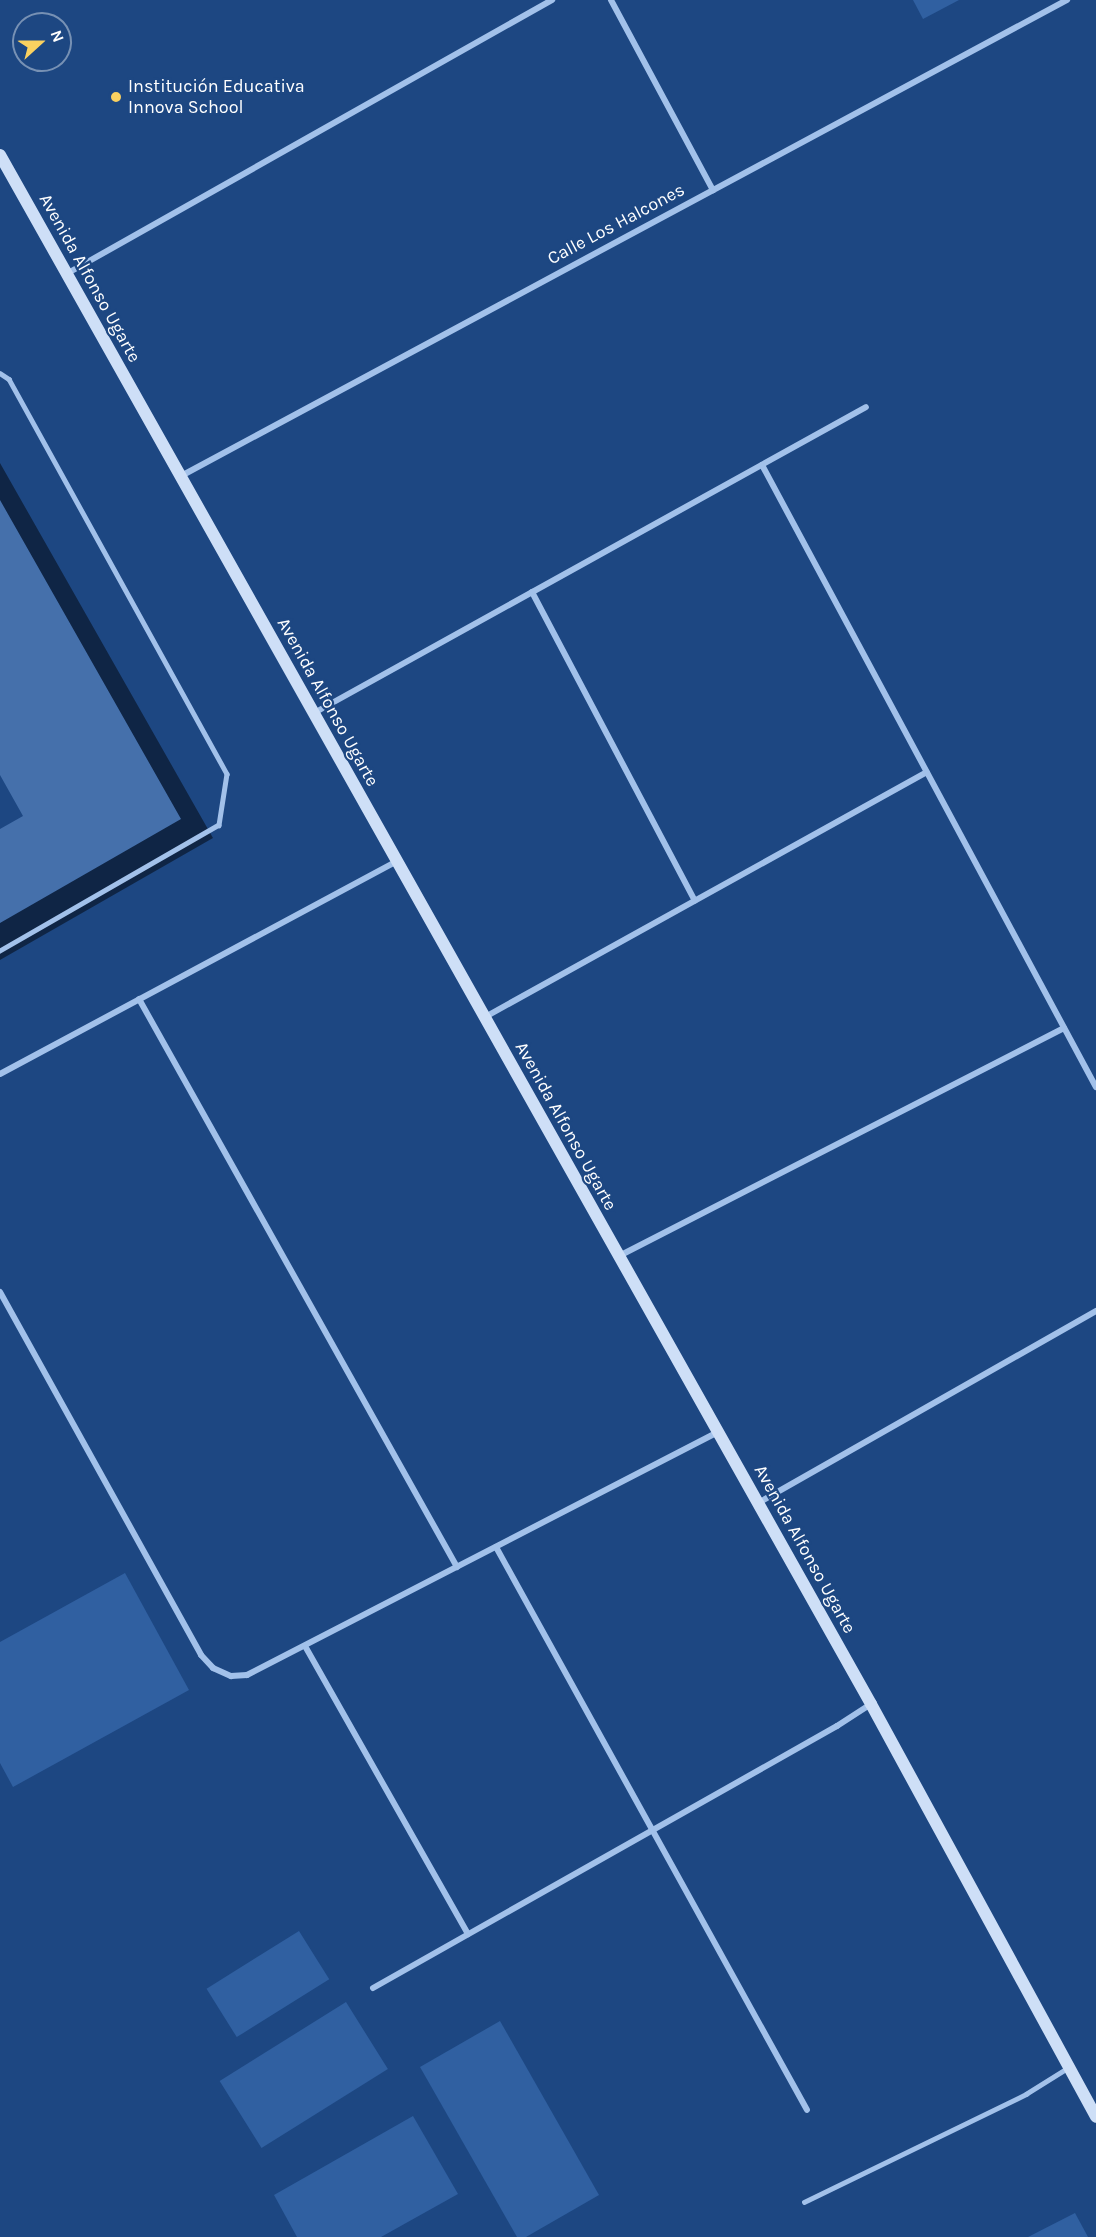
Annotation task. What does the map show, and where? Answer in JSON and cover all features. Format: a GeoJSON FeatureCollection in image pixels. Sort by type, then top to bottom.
{"type":"FeatureCollection","features":[{"type":"Feature","properties":{"kind":"street"},"geometry":{"type":"LineString","coordinates":[[68,273],[552,0]]}},
{"type":"Feature","properties":{"kind":"street"},"geometry":{"type":"LineString","coordinates":[[611,0],[713,190]]}},
{"type":"Feature","properties":{"kind":"street","name":"Calle Los Halcones"},"geometry":{"type":"LineString","coordinates":[[181,476],[1067,0]]}},
{"type":"Feature","properties":{"kind":"street","name":"Avenida Alfonso Ugarte"},"geometry":{"type":"LineString","coordinates":[[0,155],[871,1704],[1096,2117]]}},
{"type":"Feature","properties":{"kind":"street"},"geometry":{"type":"LineString","coordinates":[[314,713],[866,407]]}},
{"type":"Feature","properties":{"kind":"street"},"geometry":{"type":"LineString","coordinates":[[762,465],[1096,1087]]}},
{"type":"Feature","properties":{"kind":"street"},"geometry":{"type":"LineString","coordinates":[[532,592],[695,901]]}},
{"type":"Feature","properties":{"kind":"street"},"geometry":{"type":"LineString","coordinates":[[484,1017],[927,772]]}},
{"type":"Feature","properties":{"kind":"street"},"geometry":{"type":"LineString","coordinates":[[0,1074],[397,861]]}},
{"type":"Feature","properties":{"kind":"street"},"geometry":{"type":"LineString","coordinates":[[140,999],[457,1567]]}},
{"type":"Feature","properties":{"kind":"street"},"geometry":{"type":"LineString","coordinates":[[619,1256],[1064,1028]]}},
{"type":"Feature","properties":{"kind":"street"},"geometry":{"type":"LineString","coordinates":[[0,1292],[201,1655],[213,1668],[231,1676],[247,1676],[718,1432]]}},
{"type":"Feature","properties":{"kind":"street"},"geometry":{"type":"LineString","coordinates":[[758,1503],[1096,1311]]}},
{"type":"Feature","properties":{"kind":"street"},"geometry":{"type":"LineString","coordinates":[[496,1547],[650,1830],[807,2110]]}},
{"type":"Feature","properties":{"kind":"street"},"geometry":{"type":"LineString","coordinates":[[305,1646],[468,1934]]}},
{"type":"Feature","properties":{"kind":"street"},"geometry":{"type":"LineString","coordinates":[[373,1988],[837,1726],[871,1704]]}},
{"type":"Feature","properties":{"kind":"lane"},"geometry":{"type":"LineString","coordinates":[[0,373],[9,379],[227,774],[219,825],[0,951]]}},
{"type":"Feature","properties":{"kind":"lane"},"geometry":{"type":"LineString","coordinates":[[804,2202],[1026,2094],[1069,2067]]}},
{"type":"Feature","properties":{"kind":"shaded area"},"geometry":{"type":"Polygon","coordinates":[[[913,0],[959,0],[923,19],[913,0]]]}},
{"type":"Feature","properties":{"kind":"shaded area"},"geometry":{"type":"Polygon","coordinates":[[[125,1573],[189,1690],[13,1787],[0,1763],[0,1642],[125,1573]]]}},
{"type":"Feature","properties":{"kind":"shaded area"},"geometry":{"type":"Polygon","coordinates":[[[299,1931],[329,1979],[237,2037],[207,1989],[299,1931]]]}},
{"type":"Feature","properties":{"kind":"shaded area"},"geometry":{"type":"Polygon","coordinates":[[[346,2002],[388,2069],[262,2148],[220,2081],[346,2002]]]}},
{"type":"Feature","properties":{"kind":"shaded area"},"geometry":{"type":"Polygon","coordinates":[[[500,2021],[599,2195],[526,2237],[517,2237],[420,2067],[500,2021]]]}},
{"type":"Feature","properties":{"kind":"shaded area"},"geometry":{"type":"Polygon","coordinates":[[[413,2116],[458,2194],[381,2237],[297,2237],[274,2195],[413,2116]]]}},
{"type":"Feature","properties":{"kind":"shaded area"},"geometry":{"type":"Polygon","coordinates":[[[1075,2213],[1088,2237],[1028,2237],[1075,2213]]]}},
{"type":"Feature","properties":{"kind":"building"},"geometry":{"type":"Polygon","coordinates":[[[0,500],[181,819],[0,923],[0,829],[23,816],[0,775],[0,500]]]}},
{"type":"Feature","properties":{"kind":"place","name":"Institución Educativa Innova School"},"geometry":{"type":"Point","coordinates":[116,97]}}]}
